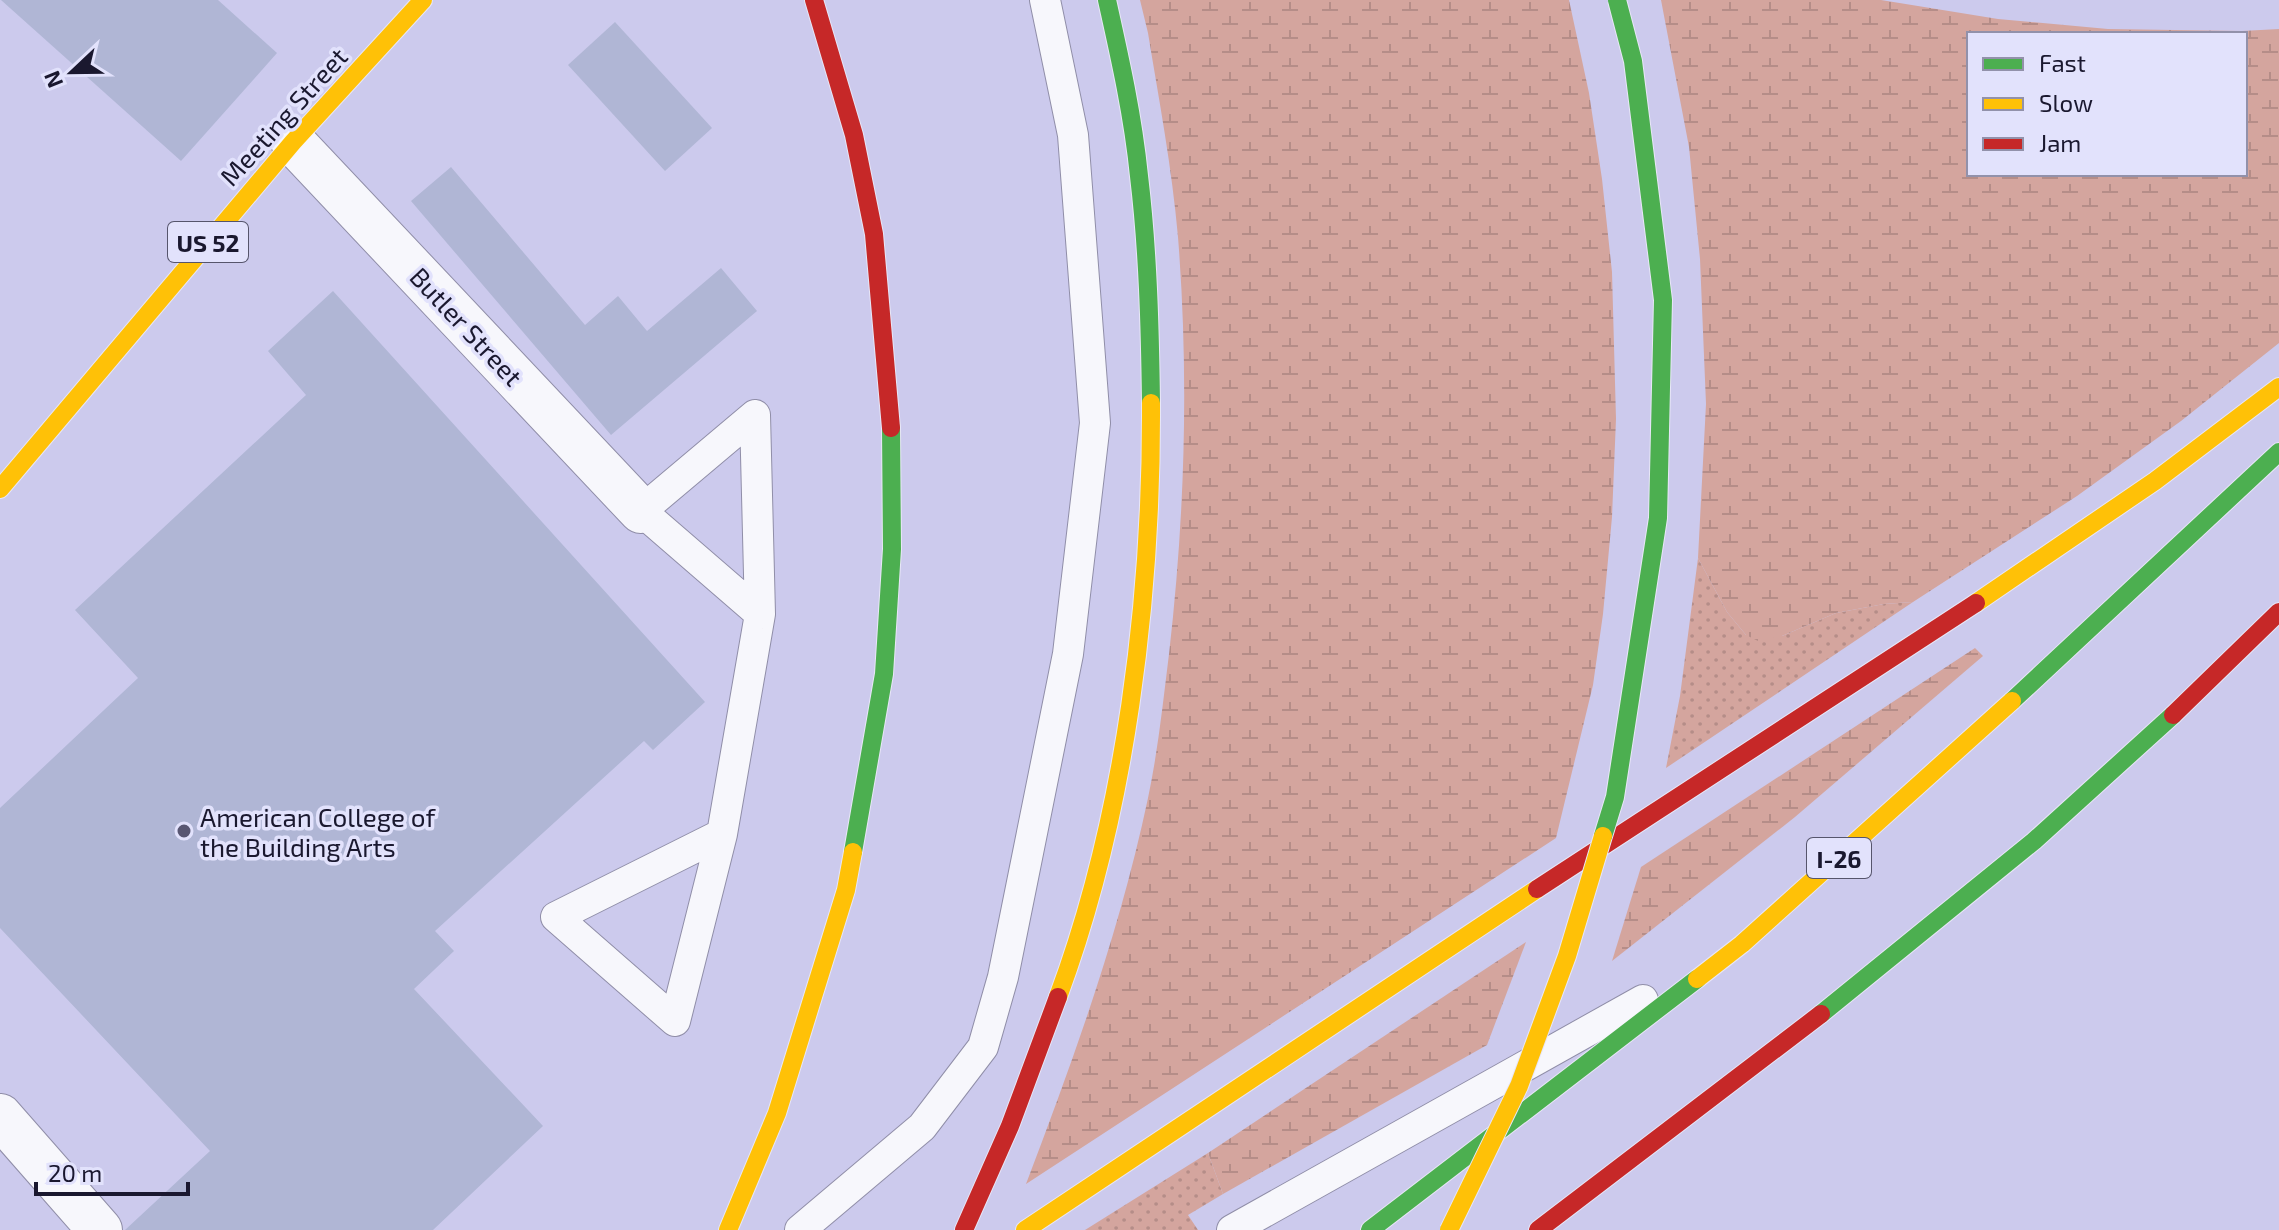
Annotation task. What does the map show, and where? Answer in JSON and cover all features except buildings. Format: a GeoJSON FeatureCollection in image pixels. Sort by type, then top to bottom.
{"type":"FeatureCollection","features":[{"type":"Feature","properties":{"kind":"main road","name":"Meeting Street"},"geometry":{"type":"LineString","coordinates":[[0,489],[293,142],[423,0]]}},
{"type":"Feature","properties":{"kind":"main road"},"geometry":{"type":"LineString","coordinates":[[728,1230],[777,1113],[846,890],[884,674],[892,549],[891,427],[874,234],[854,135],[814,0]]}},
{"type":"Feature","properties":{"kind":"main road"},"geometry":{"type":"LineString","coordinates":[[964,1230],[1027,1084],[1085,922],[1113,800],[1130,700],[1143,583],[1150,419],[1148,302],[1142,198],[1121,63],[1107,0]]}},
{"type":"Feature","properties":{"kind":"main road"},"geometry":{"type":"LineString","coordinates":[[1449,1230],[1519,1086],[1567,956],[1611,811],[1658,518],[1663,300],[1633,61],[1617,0]]}},
{"type":"Feature","properties":{"kind":"main road"},"geometry":{"type":"LineString","coordinates":[[1028,1228],[2060,547],[2202,449],[2279,387]]}},
{"type":"Feature","properties":{"kind":"main road","name":"I-26"},"geometry":{"type":"LineString","coordinates":[[1370,1230],[1742,944],[1931,776],[2279,452]]}},
{"type":"Feature","properties":{"kind":"main road"},"geometry":{"type":"LineString","coordinates":[[1538,1230],[1903,951],[2001,870],[2172,716],[2279,612]]}},
{"type":"Feature","properties":{"kind":"street","name":"Butler Street"},"geometry":{"type":"LineString","coordinates":[[293,142],[641,511]]}},
{"type":"Feature","properties":{"kind":"street"},"geometry":{"type":"LineString","coordinates":[[0,1116],[100,1230]]}},
{"type":"Feature","properties":{"kind":"lane"},"geometry":{"type":"LineString","coordinates":[[800,1230],[922,1127],[983,1047],[1003,977],[1065,669],[1095,423],[1073,135],[1045,0]]}},
{"type":"Feature","properties":{"kind":"lane"},"geometry":{"type":"LineString","coordinates":[[722,834],[556,917],[675,1021],[722,834],[760,614],[755,415],[641,511],[760,614]]}},
{"type":"Feature","properties":{"kind":"lane"},"geometry":{"type":"LineString","coordinates":[[1232,1230],[1742,944]]}},
{"type":"Feature","properties":{"kind":"green space"},"geometry":{"type":"Polygon","coordinates":[[[1140,0],[1569,0],[1589,93],[1612,272],[1616,419],[1612,517],[1603,614],[1593,685],[1556,838],[1026,1184],[1094,994],[1124,897],[1148,798],[1169,654],[1184,446],[1181,289],[1169,160],[1140,0]]]}},
{"type":"Feature","properties":{"kind":"green space"},"geometry":{"type":"Polygon","coordinates":[[[1661,0],[1881,0],[1998,19],[2108,29],[2279,29],[2279,343],[2181,421],[2077,496],[1913,602],[1836,613],[1782,636],[1758,641],[1746,635],[1727,612],[1698,558],[1706,404],[1700,259],[1689,147],[1661,0]]]}},
{"type":"Feature","properties":{"kind":"green space"},"geometry":{"type":"Polygon","coordinates":[[[1698,558],[1727,612],[1746,635],[1782,636],[1836,613],[1913,602],[1666,768],[1680,696],[1698,558]]]}},
{"type":"Feature","properties":{"kind":"green space"},"geometry":{"type":"Polygon","coordinates":[[[1975,648],[1983,656],[1795,817],[1612,961],[1641,867],[1975,648]]]}},
{"type":"Feature","properties":{"kind":"green space"},"geometry":{"type":"Polygon","coordinates":[[[1526,942],[1487,1045],[1223,1194],[1208,1153],[1526,942]]]}},
{"type":"Feature","properties":{"kind":"green space"},"geometry":{"type":"Polygon","coordinates":[[[1208,1153],[1223,1194],[1188,1215],[1198,1230],[1085,1230],[1208,1153]]]}},
{"type":"Feature","properties":{"kind":"traffic: fast"},"geometry":{"type":"LineString","coordinates":[[1107,0],[1130,109],[1139,176],[1145,232],[1151,403]]}},
{"type":"Feature","properties":{"kind":"traffic: fast"},"geometry":{"type":"LineString","coordinates":[[1603,836],[1615,797],[1658,518],[1663,300],[1633,61],[1617,0]]}},
{"type":"Feature","properties":{"kind":"traffic: fast"},"geometry":{"type":"LineString","coordinates":[[853,852],[884,674],[892,549],[891,428]]}},
{"type":"Feature","properties":{"kind":"traffic: fast"},"geometry":{"type":"LineString","coordinates":[[2012,701],[2279,452]]}},
{"type":"Feature","properties":{"kind":"traffic: fast"},"geometry":{"type":"LineString","coordinates":[[1821,1014],[2034,841],[2173,715]]}},
{"type":"Feature","properties":{"kind":"traffic: fast"},"geometry":{"type":"LineString","coordinates":[[1370,1230],[1697,979]]}},
{"type":"Feature","properties":{"kind":"traffic: slow"},"geometry":{"type":"LineString","coordinates":[[0,489],[293,142],[423,0]]}},
{"type":"Feature","properties":{"kind":"traffic: slow"},"geometry":{"type":"LineString","coordinates":[[1976,603],[2155,481],[2279,387]]}},
{"type":"Feature","properties":{"kind":"traffic: slow"},"geometry":{"type":"LineString","coordinates":[[1058,997],[1082,927],[1101,854],[1118,780],[1130,704],[1146,552],[1151,403]]}},
{"type":"Feature","properties":{"kind":"traffic: slow"},"geometry":{"type":"LineString","coordinates":[[1697,979],[1742,944],[2012,701]]}},
{"type":"Feature","properties":{"kind":"traffic: slow"},"geometry":{"type":"LineString","coordinates":[[1449,1230],[1519,1086],[1567,956],[1603,836]]}},
{"type":"Feature","properties":{"kind":"traffic: slow"},"geometry":{"type":"LineString","coordinates":[[728,1230],[777,1113],[846,890],[853,852]]}},
{"type":"Feature","properties":{"kind":"traffic: slow"},"geometry":{"type":"LineString","coordinates":[[1025,1230],[1537,889]]}},
{"type":"Feature","properties":{"kind":"traffic: jam"},"geometry":{"type":"LineString","coordinates":[[814,0],[854,135],[874,234],[891,428]]}},
{"type":"Feature","properties":{"kind":"traffic: jam"},"geometry":{"type":"LineString","coordinates":[[1537,889],[1976,603]]}},
{"type":"Feature","properties":{"kind":"traffic: jam"},"geometry":{"type":"LineString","coordinates":[[2173,715],[2279,612]]}},
{"type":"Feature","properties":{"kind":"traffic: jam"},"geometry":{"type":"LineString","coordinates":[[964,1230],[1010,1126],[1058,997]]}},
{"type":"Feature","properties":{"kind":"traffic: jam"},"geometry":{"type":"LineString","coordinates":[[1538,1230],[1821,1014]]}},
{"type":"Feature","properties":{"kind":"place","name":"American College of the Building Arts"},"geometry":{"type":"Point","coordinates":[184,831]}}]}
